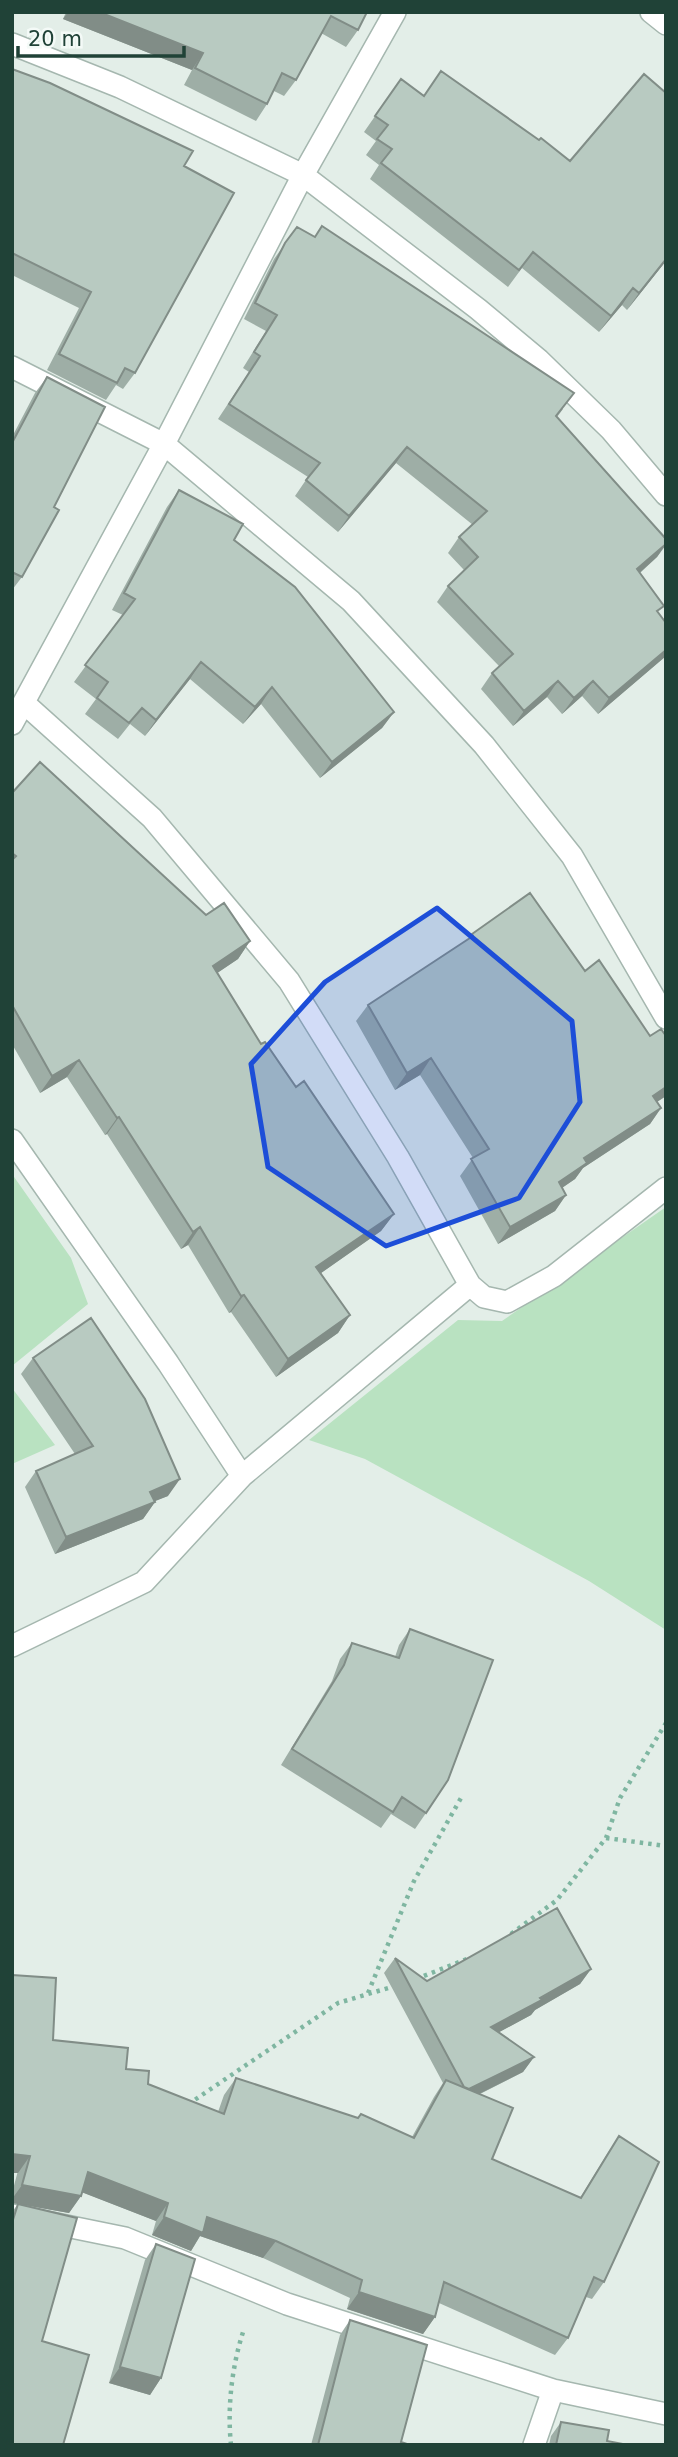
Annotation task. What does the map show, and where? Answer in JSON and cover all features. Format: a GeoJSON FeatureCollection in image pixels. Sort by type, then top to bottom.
{"type":"FeatureCollection","features":[{"type":"Feature","properties":{"kind":"street"},"geometry":{"type":"LineString","coordinates":[[12,724],[164,444],[303,175],[395,12]]}},
{"type":"Feature","properties":{"kind":"street"},"geometry":{"type":"LineString","coordinates":[[651,12],[666,24]]}},
{"type":"Feature","properties":{"kind":"street"},"geometry":{"type":"LineString","coordinates":[[12,44],[120,87],[303,175],[478,309],[539,360],[611,430],[666,495]]}},
{"type":"Feature","properties":{"kind":"street"},"geometry":{"type":"LineString","coordinates":[[12,367],[164,444],[351,601],[484,745],[572,856],[666,1018]]}},
{"type":"Feature","properties":{"kind":"street"},"geometry":{"type":"LineString","coordinates":[[24,703],[152,818],[289,981],[398,1157],[470,1285],[484,1297],[508,1302],[554,1276],[666,1188]]}},
{"type":"Feature","properties":{"kind":"street"},"geometry":{"type":"LineString","coordinates":[[12,1140],[168,1363],[242,1476]]}},
{"type":"Feature","properties":{"kind":"street"},"geometry":{"type":"LineString","coordinates":[[12,1646],[144,1582],[242,1476],[470,1285]]}},
{"type":"Feature","properties":{"kind":"street"},"geometry":{"type":"LineString","coordinates":[[12,2215],[125,2238],[287,2304],[553,2390],[666,2414]]}},
{"type":"Feature","properties":{"kind":"street"},"geometry":{"type":"LineString","coordinates":[[534,2445],[553,2390]]}},
{"type":"Feature","properties":{"kind":"path"},"geometry":{"type":"LineString","coordinates":[[508,1936],[558,1900],[606,1838],[620,1798],[666,1723]]}},
{"type":"Feature","properties":{"kind":"path"},"geometry":{"type":"LineString","coordinates":[[368,1994],[414,1881],[461,1798]]}},
{"type":"Feature","properties":{"kind":"path"},"geometry":{"type":"LineString","coordinates":[[606,1838],[666,1846]]}},
{"type":"Feature","properties":{"kind":"path"},"geometry":{"type":"LineString","coordinates":[[187,2111],[193,2101],[243,2065],[338,2003],[404,1983],[476,1955]]}},
{"type":"Feature","properties":{"kind":"path"},"geometry":{"type":"LineString","coordinates":[[232,2445],[228,2416],[237,2356],[256,2291]]}},
{"type":"Feature","properties":{"kind":"highlighted area"},"geometry":{"type":"Polygon","coordinates":[[[437,908],[572,1021],[580,1102],[519,1198],[386,1246],[268,1167],[251,1064],[325,982],[437,908]]]}},
{"type":"Feature","properties":{"kind":"green space"},"geometry":{"type":"Polygon","coordinates":[[[12,1174],[71,1258],[88,1304],[12,1366],[12,1174]]]}},
{"type":"Feature","properties":{"kind":"green space"},"geometry":{"type":"Polygon","coordinates":[[[666,1207],[666,1630],[589,1581],[365,1459],[309,1440],[458,1320],[502,1321],[666,1207]]]}},
{"type":"Feature","properties":{"kind":"green space"},"geometry":{"type":"Polygon","coordinates":[[[12,1388],[55,1445],[12,1464],[12,1388]]]}},
{"type":"Feature","properties":{"kind":"building"},"geometry":{"type":"Polygon","coordinates":[[[99,12],[367,12],[358,30],[331,16],[296,80],[282,73],[267,104],[195,68],[203,53],[99,12]]]}},
{"type":"Feature","properties":{"kind":"building"},"geometry":{"type":"Polygon","coordinates":[[[12,69],[50,83],[193,151],[184,166],[234,193],[135,373],[125,368],[117,383],[59,354],[91,292],[12,253],[12,69]]]}},
{"type":"Feature","properties":{"kind":"building"},"geometry":{"type":"Polygon","coordinates":[[[441,71],[539,140],[541,138],[570,161],[644,74],[666,93],[666,259],[639,293],[633,288],[611,316],[533,252],[519,270],[381,163],[392,149],[377,139],[388,125],[375,116],[401,79],[424,96],[441,71]]]}},
{"type":"Feature","properties":{"kind":"building"},"geometry":{"type":"Polygon","coordinates":[[[322,226],[574,393],[556,416],[666,539],[666,544],[637,569],[664,606],[657,611],[666,623],[666,650],[609,698],[593,681],[574,698],[558,681],[524,711],[492,673],[513,654],[448,586],[478,557],[459,537],[487,511],[407,447],[349,516],[306,480],[320,463],[229,404],[260,356],[254,352],[277,315],[255,303],[285,243],[297,227],[315,237],[322,226]]]}},
{"type":"Feature","properties":{"kind":"building"},"geometry":{"type":"Polygon","coordinates":[[[47,377],[105,407],[54,507],[59,510],[22,577],[14,573],[12,575],[12,443],[47,377]]]}},
{"type":"Feature","properties":{"kind":"building"},"geometry":{"type":"Polygon","coordinates":[[[179,490],[243,524],[234,540],[295,587],[394,712],[332,762],[272,687],[255,707],[201,662],[156,720],[142,708],[129,723],[97,698],[108,682],[85,665],[135,599],[124,593],[179,490]]]}},
{"type":"Feature","properties":{"kind":"building"},"geometry":{"type":"Polygon","coordinates":[[[40,762],[206,915],[224,903],[250,941],[213,966],[261,1044],[265,1042],[296,1087],[304,1081],[394,1214],[316,1267],[350,1315],[288,1359],[244,1295],[241,1296],[200,1227],[193,1232],[79,1060],[52,1076],[12,1005],[12,860],[16,856],[12,853],[12,793],[40,762]]]}},
{"type":"Feature","properties":{"kind":"building"},"geometry":{"type":"Polygon","coordinates":[[[530,893],[585,971],[599,960],[650,1036],[661,1029],[666,1036],[666,1087],[653,1096],[661,1108],[584,1158],[587,1163],[559,1182],[566,1195],[510,1227],[471,1159],[489,1149],[431,1058],[407,1073],[368,1005],[473,936],[472,934],[530,893]]]}},
{"type":"Feature","properties":{"kind":"building"},"geometry":{"type":"Polygon","coordinates":[[[91,1318],[145,1399],[180,1479],[150,1492],[155,1502],[66,1537],[36,1471],[93,1446],[33,1358],[91,1318]]]}},
{"type":"Feature","properties":{"kind":"building"},"geometry":{"type":"Polygon","coordinates":[[[410,1629],[493,1660],[448,1780],[426,1813],[402,1797],[393,1812],[292,1749],[344,1665],[352,1643],[399,1658],[410,1629]]]}},
{"type":"Feature","properties":{"kind":"building"},"geometry":{"type":"Polygon","coordinates":[[[557,1908],[591,1969],[540,1998],[542,2000],[491,2027],[534,2057],[469,2089],[464,2087],[395,1958],[427,1981],[557,1908]]]}},
{"type":"Feature","properties":{"kind":"building"},"geometry":{"type":"Polygon","coordinates":[[[12,1975],[56,1978],[53,2040],[128,2048],[126,2069],[149,2071],[148,2084],[224,2114],[236,2078],[358,2118],[361,2114],[414,2138],[446,2080],[513,2108],[492,2159],[581,2198],[619,2136],[659,2162],[604,2282],[594,2277],[568,2338],[444,2282],[435,2317],[359,2292],[362,2280],[276,2241],[207,2217],[203,2233],[164,2217],[168,2203],[88,2172],[81,2196],[22,2185],[30,2156],[12,2154],[12,1975]]]}},
{"type":"Feature","properties":{"kind":"building"},"geometry":{"type":"Polygon","coordinates":[[[18,2204],[77,2218],[42,2341],[89,2355],[63,2445],[12,2445],[12,2223],[18,2204]]]}},
{"type":"Feature","properties":{"kind":"building"},"geometry":{"type":"Polygon","coordinates":[[[156,2244],[195,2259],[161,2378],[120,2367],[156,2244]]]}},
{"type":"Feature","properties":{"kind":"building"},"geometry":{"type":"Polygon","coordinates":[[[350,2320],[427,2345],[401,2442],[410,2445],[318,2445],[350,2320]]]}},
{"type":"Feature","properties":{"kind":"building"},"geometry":{"type":"Polygon","coordinates":[[[561,2422],[609,2430],[607,2441],[628,2445],[556,2445],[561,2422]]]}}]}
